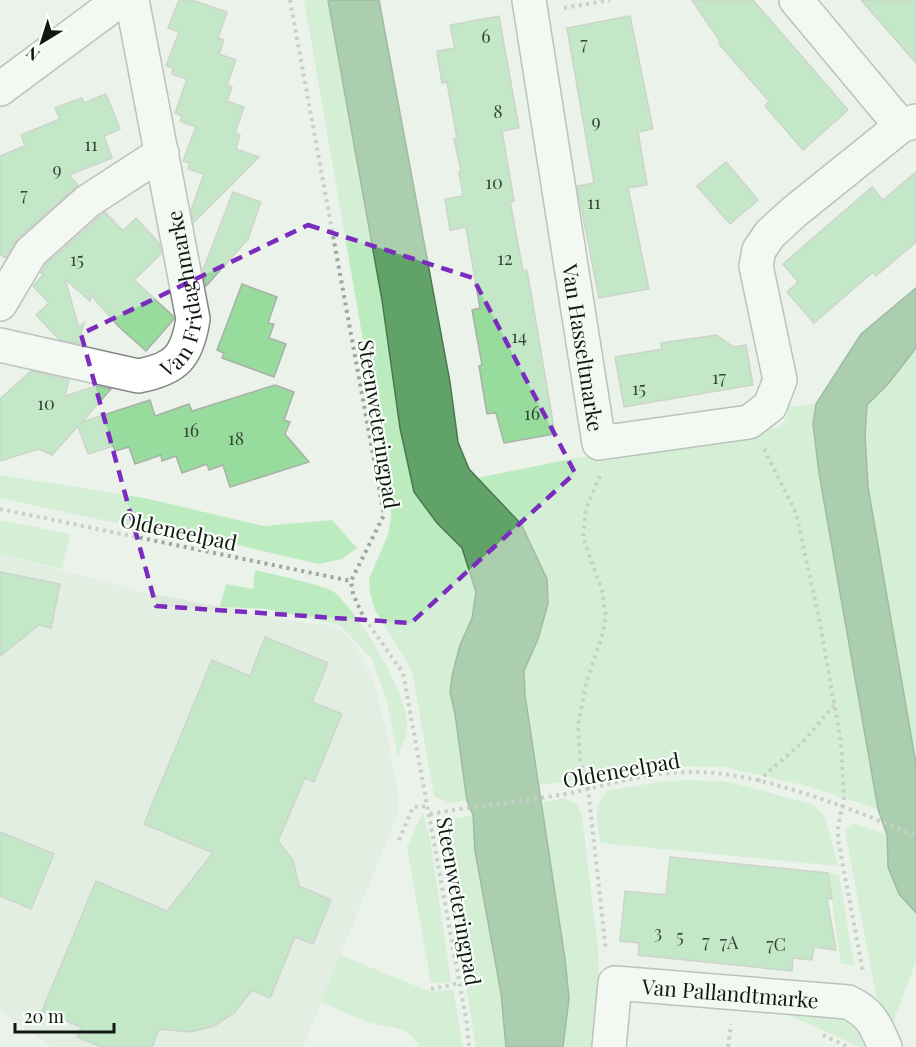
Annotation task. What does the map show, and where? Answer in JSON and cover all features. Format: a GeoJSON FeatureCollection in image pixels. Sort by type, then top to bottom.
{"type":"FeatureCollection","features":[{"type":"Feature","properties":{"kind":"street"},"geometry":{"type":"LineString","coordinates":[[0,89],[120,0]]}},
{"type":"Feature","properties":{"kind":"street","name":"Van Fridaghmarke"},"geometry":{"type":"LineString","coordinates":[[0,345],[138,376],[158,372],[177,362],[189,341],[193,320],[132,0]]}},
{"type":"Feature","properties":{"kind":"street"},"geometry":{"type":"LineString","coordinates":[[749,422],[770,406],[780,380],[756,266],[759,250],[770,234],[794,212],[908,124],[796,0]]}},
{"type":"Feature","properties":{"kind":"street","name":"Van Hasseltmarke"},"geometry":{"type":"LineString","coordinates":[[530,6],[599,443],[749,422]]}},
{"type":"Feature","properties":{"kind":"street"},"geometry":{"type":"LineString","coordinates":[[0,304],[31,252],[88,201],[162,153]]}},
{"type":"Feature","properties":{"kind":"street","name":"Van Pallandtmarke"},"geometry":{"type":"LineString","coordinates":[[609,1047],[615,983],[848,1002],[862,1009]]}},
{"type":"Feature","properties":{"kind":"street"},"geometry":{"type":"LineString","coordinates":[[862,1009],[868,1014],[885,1047]]}},
{"type":"Feature","properties":{"kind":"path","name":"Steenweteringpad"},"geometry":{"type":"LineString","coordinates":[[290,0],[384,515],[351,581],[353,594],[363,616],[403,673],[460,983],[467,1024],[468,1047]]}},
{"type":"Feature","properties":{"kind":"path"},"geometry":{"type":"LineString","coordinates":[[530,6],[610,0]]}},
{"type":"Feature","properties":{"kind":"path"},"geometry":{"type":"LineString","coordinates":[[749,422],[796,513],[819,618],[841,742],[844,798],[838,839],[864,981],[862,1009]]}},
{"type":"Feature","properties":{"kind":"path"},"geometry":{"type":"LineString","coordinates":[[599,443],[603,467],[586,508],[583,537],[602,591],[606,616],[602,636],[586,684],[578,726],[580,760],[588,788],[608,965],[615,983]]}},
{"type":"Feature","properties":{"kind":"path","name":"Oldeneelpad"},"geometry":{"type":"LineString","coordinates":[[0,509],[351,581]]}},
{"type":"Feature","properties":{"kind":"path"},"geometry":{"type":"LineString","coordinates":[[758,782],[803,742],[834,705]]}},
{"type":"Feature","properties":{"kind":"path","name":"Oldeneelpad"},"geometry":{"type":"LineString","coordinates":[[430,814],[562,794],[650,776],[690,772],[734,776],[797,791],[916,836]]}},
{"type":"Feature","properties":{"kind":"path"},"geometry":{"type":"LineString","coordinates":[[399,840],[413,807],[428,806]]}},
{"type":"Feature","properties":{"kind":"path"},"geometry":{"type":"LineString","coordinates":[[431,988],[460,983]]}},
{"type":"Feature","properties":{"kind":"highlighted area"},"geometry":{"type":"Polygon","coordinates":[[[308,225],[473,278],[575,473],[411,623],[156,606],[81,334],[308,225]]]}},
{"type":"Feature","properties":{"kind":"shaded area"},"geometry":{"type":"Polygon","coordinates":[[[304,0],[328,0],[382,300],[400,428],[414,492],[437,523],[462,548],[476,592],[472,618],[460,645],[450,692],[467,801],[450,803],[434,796],[412,671],[375,610],[370,593],[369,579],[388,535],[391,517],[389,490],[304,0]]]}},
{"type":"Feature","properties":{"kind":"shaded area"},"geometry":{"type":"Polygon","coordinates":[[[328,0],[379,0],[450,382],[458,442],[469,469],[521,524],[547,579],[548,604],[538,639],[524,671],[525,695],[565,959],[569,998],[563,1047],[506,1047],[501,993],[475,851],[473,815],[467,801],[450,692],[460,645],[472,618],[476,592],[462,548],[437,523],[414,492],[400,428],[382,300],[328,0]]]}},
{"type":"Feature","properties":{"kind":"shaded area"},"geometry":{"type":"Polygon","coordinates":[[[916,288],[916,348],[888,384],[867,405],[865,435],[868,487],[916,764],[916,913],[899,894],[888,867],[887,835],[878,809],[819,473],[813,424],[816,404],[861,334],[916,288]]]}},
{"type":"Feature","properties":{"kind":"shaded area"},"geometry":{"type":"Polygon","coordinates":[[[916,348],[916,764],[868,487],[865,435],[867,405],[888,384],[916,348]]]}},
{"type":"Feature","properties":{"kind":"shaded area"},"geometry":{"type":"Polygon","coordinates":[[[816,404],[813,424],[819,473],[878,809],[807,786],[724,767],[669,766],[540,785],[525,695],[524,671],[538,639],[548,604],[547,579],[521,524],[477,478],[581,457],[619,454],[780,427],[787,417],[788,407],[816,404]]]}},
{"type":"Feature","properties":{"kind":"shaded area"},"geometry":{"type":"Polygon","coordinates":[[[0,475],[144,498],[264,526],[332,520],[357,548],[342,559],[318,564],[238,545],[218,545],[0,498],[0,475]]]}},
{"type":"Feature","properties":{"kind":"shaded area"},"geometry":{"type":"Polygon","coordinates":[[[0,520],[70,534],[62,569],[0,554],[0,520]]]}},
{"type":"Feature","properties":{"kind":"shaded area"},"geometry":{"type":"Polygon","coordinates":[[[0,554],[147,593],[310,624],[326,624],[344,632],[356,645],[373,680],[386,727],[398,794],[398,813],[303,1047],[52,1047],[0,1010],[0,554]]]}},
{"type":"Feature","properties":{"kind":"shaded area"},"geometry":{"type":"Polygon","coordinates":[[[255,570],[329,589],[356,617],[392,675],[406,713],[407,727],[398,758],[387,702],[372,659],[340,625],[266,609],[220,607],[226,584],[253,589],[255,570]]]}},
{"type":"Feature","properties":{"kind":"shaded area"},"geometry":{"type":"Polygon","coordinates":[[[687,780],[730,782],[814,805],[825,817],[838,866],[601,843],[597,810],[607,791],[659,782],[687,780]]]}},
{"type":"Feature","properties":{"kind":"shaded area"},"geometry":{"type":"Polygon","coordinates":[[[563,798],[577,804],[582,816],[598,948],[599,984],[593,1047],[563,1047],[569,998],[542,803],[563,798]]]}},
{"type":"Feature","properties":{"kind":"shaded area"},"geometry":{"type":"Polygon","coordinates":[[[423,812],[430,839],[451,982],[431,983],[407,847],[423,812]]]}},
{"type":"Feature","properties":{"kind":"shaded area"},"geometry":{"type":"Polygon","coordinates":[[[473,815],[480,873],[500,989],[506,1047],[476,1047],[440,838],[443,821],[473,815]]]}},
{"type":"Feature","properties":{"kind":"shaded area"},"geometry":{"type":"Polygon","coordinates":[[[852,823],[887,835],[887,858],[892,877],[916,913],[916,961],[890,1032],[876,995],[848,847],[845,830],[852,823]]]}},
{"type":"Feature","properties":{"kind":"shaded area"},"geometry":{"type":"Polygon","coordinates":[[[828,873],[839,875],[854,965],[841,964],[828,873]]]}},
{"type":"Feature","properties":{"kind":"shaded area"},"geometry":{"type":"Polygon","coordinates":[[[340,955],[431,992],[453,989],[463,1047],[420,1047],[404,1031],[370,1023],[321,1002],[340,955]]]}},
{"type":"Feature","properties":{"kind":"shaded area"},"geometry":{"type":"Polygon","coordinates":[[[775,1009],[821,1012],[844,1017],[862,1030],[870,1047],[860,1047],[775,1009]]]}},
{"type":"Feature","properties":{"kind":"building"},"geometry":{"type":"Polygon","coordinates":[[[179,0],[192,0],[227,12],[218,38],[224,40],[219,54],[236,60],[227,85],[232,87],[227,101],[244,107],[235,133],[240,135],[236,149],[259,157],[194,222],[191,210],[204,174],[188,169],[190,163],[183,161],[196,127],[180,121],[182,116],[175,113],[187,79],[172,74],[173,68],[166,66],[179,32],[168,28],[179,0]]]}},
{"type":"Feature","properties":{"kind":"building"},"geometry":{"type":"Polygon","coordinates":[[[692,0],[753,0],[848,110],[803,150],[765,106],[769,101],[719,44],[721,43],[692,0]]]}},
{"type":"Feature","properties":{"kind":"building"},"geometry":{"type":"Polygon","coordinates":[[[861,0],[916,0],[916,63],[861,0]]]}},
{"type":"Feature","properties":{"kind":"building"},"geometry":{"type":"Polygon","coordinates":[[[499,16],[519,128],[502,131],[514,201],[510,201],[523,271],[527,270],[555,434],[504,443],[496,413],[487,414],[479,366],[482,365],[472,310],[480,308],[466,227],[450,230],[445,199],[463,196],[459,172],[461,171],[454,139],[457,138],[447,82],[442,83],[437,51],[455,48],[450,25],[499,16]]]}},
{"type":"Feature","properties":{"kind":"building"},"geometry":{"type":"Polygon","coordinates":[[[630,16],[653,129],[638,132],[647,185],[628,188],[649,289],[599,298],[577,186],[594,183],[567,28],[630,16]]]}},
{"type":"Feature","properties":{"kind":"building"},"geometry":{"type":"Polygon","coordinates":[[[106,94],[120,129],[104,136],[112,158],[69,175],[78,185],[18,238],[6,258],[0,255],[0,156],[25,146],[21,135],[60,119],[55,108],[82,98],[84,103],[106,94]]]}},
{"type":"Feature","properties":{"kind":"building"},"geometry":{"type":"Polygon","coordinates":[[[726,162],[758,200],[730,224],[697,186],[726,162]]]}},
{"type":"Feature","properties":{"kind":"building"},"geometry":{"type":"Polygon","coordinates":[[[916,172],[916,242],[876,276],[873,272],[814,323],[787,292],[798,282],[783,264],[872,187],[883,200],[916,172]]]}},
{"type":"Feature","properties":{"kind":"building"},"geometry":{"type":"Polygon","coordinates":[[[233,192],[261,202],[248,239],[206,286],[203,270],[233,192]]]}},
{"type":"Feature","properties":{"kind":"building"},"geometry":{"type":"Polygon","coordinates":[[[105,212],[123,231],[136,218],[159,243],[161,254],[134,280],[174,319],[146,351],[118,326],[91,295],[90,301],[65,279],[79,328],[84,323],[81,335],[84,345],[59,339],[36,315],[49,303],[33,286],[44,274],[41,273],[46,264],[105,212]]]}},
{"type":"Feature","properties":{"kind":"building"},"geometry":{"type":"Polygon","coordinates":[[[242,284],[277,297],[268,323],[274,324],[269,338],[286,344],[274,377],[222,358],[224,353],[217,350],[242,284]]]}},
{"type":"Feature","properties":{"kind":"building"},"geometry":{"type":"Polygon","coordinates":[[[717,335],[733,347],[746,345],[753,385],[624,407],[615,357],[662,349],[661,343],[717,335]]]}},
{"type":"Feature","properties":{"kind":"building"},"geometry":{"type":"Polygon","coordinates":[[[31,371],[69,380],[65,396],[96,386],[111,389],[82,422],[150,400],[155,416],[189,404],[192,411],[275,385],[294,392],[284,420],[290,422],[285,434],[309,462],[230,487],[223,465],[209,470],[207,464],[182,473],[176,456],[162,461],[161,455],[135,464],[129,447],[115,451],[113,446],[88,454],[78,426],[52,455],[39,449],[0,461],[0,399],[31,371]]]}},
{"type":"Feature","properties":{"kind":"building"},"geometry":{"type":"Polygon","coordinates":[[[0,572],[60,584],[51,628],[39,625],[0,656],[0,572]]]}},
{"type":"Feature","properties":{"kind":"building"},"geometry":{"type":"Polygon","coordinates":[[[265,637],[328,663],[312,702],[342,714],[314,782],[305,778],[278,841],[293,860],[299,886],[331,900],[313,944],[295,937],[270,998],[252,990],[234,1013],[214,1026],[191,1032],[159,1029],[152,1047],[102,1047],[77,1037],[81,1027],[42,1011],[96,881],[167,911],[213,853],[144,824],[212,660],[250,676],[265,637]]]}},
{"type":"Feature","properties":{"kind":"building"},"geometry":{"type":"Polygon","coordinates":[[[0,832],[54,854],[31,909],[0,896],[0,832]]]}},
{"type":"Feature","properties":{"kind":"building"},"geometry":{"type":"Polygon","coordinates":[[[670,857],[828,873],[832,899],[827,898],[836,950],[814,947],[812,960],[793,958],[792,971],[638,955],[639,943],[620,941],[625,891],[666,895],[670,857]]]}}]}
